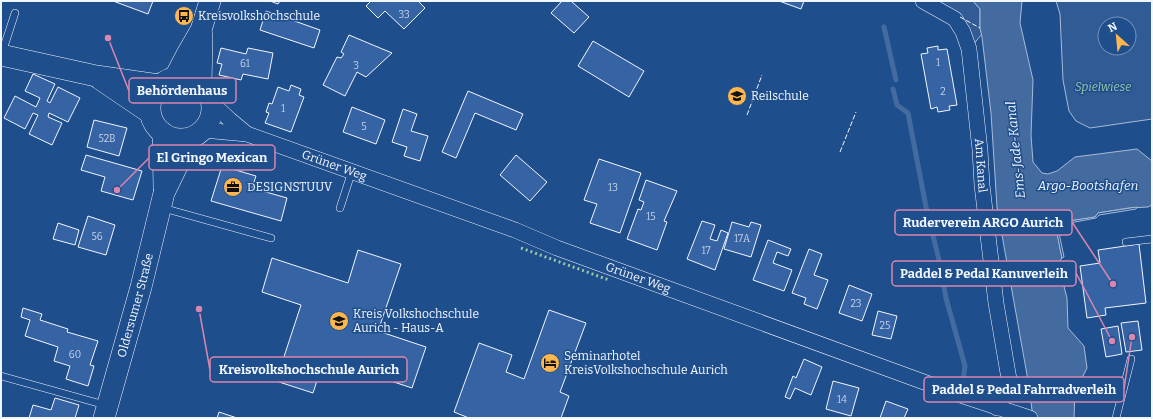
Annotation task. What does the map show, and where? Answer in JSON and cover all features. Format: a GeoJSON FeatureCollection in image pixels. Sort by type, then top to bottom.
{"type":"FeatureCollection","features":[{"type":"Feature","properties":{"kind":"main road"},"geometry":{"type":"LineString","coordinates":[[150,113],[150,103],[153,93],[167,81],[187,54],[201,30],[210,1]]}},
{"type":"Feature","properties":{"kind":"main road"},"geometry":{"type":"LineString","coordinates":[[201,30],[201,84]]}},
{"type":"Feature","properties":{"kind":"main road"},"geometry":{"type":"LineString","coordinates":[[1,55],[96,76],[167,81],[189,78],[201,84],[208,93],[212,103]]}},
{"type":"Feature","properties":{"kind":"main road"},"geometry":{"type":"LineString","coordinates":[[96,76],[150,113]]}},
{"type":"Feature","properties":{"kind":"main road","name":"Oldersumer Straße"},"geometry":{"type":"LineString","coordinates":[[106,412],[143,280],[162,200],[180,160],[195,134],[210,117],[212,103]]}},
{"type":"Feature","properties":{"kind":"main road","name":"Oldersumer Straße"},"geometry":{"type":"LineString","coordinates":[[150,113],[156,128],[162,134],[162,200]]}},
{"type":"Feature","properties":{"kind":"main road"},"geometry":{"type":"LineString","coordinates":[[162,134],[170,137],[195,134]]}},
{"type":"Feature","properties":{"kind":"street","name":"Am Kanal"},"geometry":{"type":"LineString","coordinates":[[923,1],[955,19],[963,32],[969,49],[980,150],[982,186],[996,303],[1009,379],[1008,390],[1000,413]]}},
{"type":"Feature","properties":{"kind":"street","name":"Grüner Weg"},"geometry":{"type":"LineString","coordinates":[[212,103],[247,134],[1000,413],[1025,416]]}},
{"type":"Feature","properties":{"kind":"street","name":"Grüner Weg"},"geometry":{"type":"LineString","coordinates":[[195,134],[247,134]]}},
{"type":"Feature","properties":{"kind":"lane"},"geometry":{"type":"LineString","coordinates":[[1,55],[14,13]]}},
{"type":"Feature","properties":{"kind":"lane"},"geometry":{"type":"LineString","coordinates":[[340,208],[352,172]]}},
{"type":"Feature","properties":{"kind":"lane"},"geometry":{"type":"LineString","coordinates":[[162,200],[271,238]]}},
{"type":"Feature","properties":{"kind":"lane"},"geometry":{"type":"LineString","coordinates":[[1126,242],[1152,239]]}},
{"type":"Feature","properties":{"kind":"lane"},"geometry":{"type":"LineString","coordinates":[[1116,418],[1131,359]]}},
{"type":"Feature","properties":{"kind":"lane"},"geometry":{"type":"LineString","coordinates":[[1,376],[106,412]]}},
{"type":"Feature","properties":{"kind":"green space"},"geometry":{"type":"Polygon","coordinates":[[[933,1],[973,1],[980,9],[980,28],[982,34],[972,46],[933,1]]]}},
{"type":"Feature","properties":{"kind":"green space","name":"Spielwiese"},"geometry":{"type":"Polygon","coordinates":[[[1056,1],[1152,1],[1152,119],[1090,128],[1076,121],[1069,111],[1063,80],[1060,14],[1056,1]]]}},
{"type":"Feature","properties":{"kind":"water"},"geometry":{"type":"Polygon","coordinates":[[[973,1],[1022,1],[1020,23],[1033,80],[1031,135],[1033,162],[1042,173],[1048,174],[1057,171],[1075,157],[1137,149],[1152,161],[1152,205],[1148,207],[1129,208],[1098,213],[1095,217],[1063,222],[1057,233],[1062,258],[1058,263],[1067,298],[1068,328],[1084,346],[1087,368],[1075,392],[1074,418],[1033,418],[1029,386],[997,207],[991,113],[980,28],[980,9],[973,1]]]}},
{"type":"Feature","properties":{"kind":"pier"},"geometry":{"type":"Polygon","coordinates":[[[1137,207],[1136,209],[1099,215],[1096,218],[1064,224],[1060,227],[1059,233],[1064,257],[1062,258],[1057,233],[1059,226],[1063,222],[1095,217],[1098,213],[1137,207]]]}},
{"type":"Feature","properties":{"kind":"building"},"geometry":{"type":"Polygon","coordinates":[[[113,1],[153,1],[148,14],[113,1]]]}},
{"type":"Feature","properties":{"kind":"building"},"geometry":{"type":"Polygon","coordinates":[[[270,1],[280,1],[278,4],[270,1]]]}},
{"type":"Feature","properties":{"kind":"building"},"geometry":{"type":"Polygon","coordinates":[[[371,1],[418,1],[425,8],[404,29],[385,11],[378,18],[366,6],[371,1]]]}},
{"type":"Feature","properties":{"kind":"building"},"geometry":{"type":"Polygon","coordinates":[[[562,1],[571,1],[589,17],[574,33],[551,13],[562,1]]]}},
{"type":"Feature","properties":{"kind":"building"},"geometry":{"type":"Polygon","coordinates":[[[779,1],[804,1],[801,9],[779,1]]]}},
{"type":"Feature","properties":{"kind":"building"},"geometry":{"type":"Polygon","coordinates":[[[266,11],[320,30],[314,48],[260,30],[266,11]]]}},
{"type":"Feature","properties":{"kind":"building"},"geometry":{"type":"Polygon","coordinates":[[[349,35],[392,53],[366,77],[357,72],[345,96],[323,85],[337,57],[341,58],[344,54],[341,52],[349,35]]]}},
{"type":"Feature","properties":{"kind":"building"},"geometry":{"type":"Polygon","coordinates":[[[593,41],[644,71],[629,97],[578,66],[593,41]]]}},
{"type":"Feature","properties":{"kind":"building"},"geometry":{"type":"Polygon","coordinates":[[[938,46],[938,50],[947,49],[957,105],[949,106],[950,110],[938,112],[937,107],[931,109],[921,54],[928,53],[927,48],[938,46]]]}},
{"type":"Feature","properties":{"kind":"building"},"geometry":{"type":"Polygon","coordinates":[[[221,48],[246,54],[248,48],[273,53],[268,79],[243,74],[241,80],[219,75],[222,64],[217,63],[221,48]]]}},
{"type":"Feature","properties":{"kind":"building"},"geometry":{"type":"Polygon","coordinates":[[[33,74],[55,84],[47,101],[50,103],[58,87],[80,98],[68,122],[49,113],[48,117],[62,123],[52,145],[29,134],[38,115],[33,113],[25,129],[4,118],[15,96],[36,107],[40,98],[25,91],[33,74]]]}},
{"type":"Feature","properties":{"kind":"building"},"geometry":{"type":"Polygon","coordinates":[[[291,85],[301,89],[299,95],[304,97],[291,132],[265,123],[269,113],[266,112],[269,103],[272,104],[278,87],[289,91],[291,85]]]}},
{"type":"Feature","properties":{"kind":"building"},"geometry":{"type":"Polygon","coordinates":[[[468,91],[523,114],[516,130],[475,113],[456,158],[442,152],[468,91]]]}},
{"type":"Feature","properties":{"kind":"building"},"geometry":{"type":"Polygon","coordinates":[[[352,107],[385,120],[376,144],[343,132],[352,107]]]}},
{"type":"Feature","properties":{"kind":"building"},"geometry":{"type":"Polygon","coordinates":[[[403,109],[417,114],[411,131],[428,136],[420,161],[404,156],[407,147],[392,142],[403,109]]]}},
{"type":"Feature","properties":{"kind":"building"},"geometry":{"type":"Polygon","coordinates":[[[94,120],[127,128],[119,156],[87,147],[94,120]]]}},
{"type":"Feature","properties":{"kind":"building"},"geometry":{"type":"Polygon","coordinates":[[[86,155],[142,171],[133,200],[101,191],[105,177],[81,170],[86,155]]]}},
{"type":"Feature","properties":{"kind":"building"},"geometry":{"type":"Polygon","coordinates":[[[516,155],[547,182],[530,201],[500,175],[516,155]]]}},
{"type":"Feature","properties":{"kind":"building"},"geometry":{"type":"Polygon","coordinates":[[[599,159],[641,173],[620,233],[590,223],[597,204],[584,200],[599,159]]]}},
{"type":"Feature","properties":{"kind":"building"},"geometry":{"type":"Polygon","coordinates":[[[222,166],[256,176],[252,188],[287,198],[281,221],[211,201],[222,166]]]}},
{"type":"Feature","properties":{"kind":"building"},"geometry":{"type":"Polygon","coordinates":[[[646,180],[677,191],[664,221],[667,222],[657,250],[627,239],[638,209],[641,210],[644,202],[639,200],[646,180]]]}},
{"type":"Feature","properties":{"kind":"building"},"geometry":{"type":"Polygon","coordinates":[[[88,216],[115,225],[106,255],[78,247],[88,216]]]}},
{"type":"Feature","properties":{"kind":"building"},"geometry":{"type":"Polygon","coordinates":[[[702,221],[715,225],[710,239],[717,241],[721,230],[728,233],[715,270],[687,259],[702,221]]]}},
{"type":"Feature","properties":{"kind":"building"},"geometry":{"type":"Polygon","coordinates":[[[732,222],[749,227],[751,222],[761,225],[751,257],[724,249],[732,222]]]}},
{"type":"Feature","properties":{"kind":"building"},"geometry":{"type":"Polygon","coordinates":[[[58,223],[79,230],[75,245],[53,239],[58,223]]]}},
{"type":"Feature","properties":{"kind":"building"},"geometry":{"type":"Polygon","coordinates":[[[768,240],[791,249],[788,256],[777,252],[773,263],[792,270],[784,291],[753,280],[768,240]]]}},
{"type":"Feature","properties":{"kind":"building"},"geometry":{"type":"Polygon","coordinates":[[[1139,244],[1146,303],[1105,308],[1106,315],[1087,318],[1080,266],[1100,263],[1098,250],[1139,244]]]}},
{"type":"Feature","properties":{"kind":"building"},"geometry":{"type":"Polygon","coordinates":[[[809,249],[822,254],[814,275],[828,280],[817,309],[804,304],[806,298],[792,293],[809,249]]]}},
{"type":"Feature","properties":{"kind":"building","name":"Kreis Volkshochschule Aurich - Haus-A"},"geometry":{"type":"Polygon","coordinates":[[[358,250],[401,264],[378,331],[426,347],[412,388],[324,359],[313,393],[276,381],[301,305],[262,292],[272,258],[348,283],[358,250]]]}},
{"type":"Feature","properties":{"kind":"building"},"geometry":{"type":"Polygon","coordinates":[[[849,285],[872,294],[862,321],[839,313],[849,285]]]}},
{"type":"Feature","properties":{"kind":"building"},"geometry":{"type":"Polygon","coordinates":[[[23,308],[42,314],[40,320],[68,329],[67,332],[98,341],[90,365],[94,366],[88,386],[66,379],[70,366],[54,361],[58,347],[25,336],[30,320],[21,317],[23,308]]]}},
{"type":"Feature","properties":{"kind":"building","name":"Seminarhotel KreisVolkshochschule Aurich"},"geometry":{"type":"Polygon","coordinates":[[[549,310],[586,323],[560,392],[569,396],[561,418],[469,418],[454,412],[479,343],[512,355],[506,372],[524,379],[549,310]]]}},
{"type":"Feature","properties":{"kind":"building"},"geometry":{"type":"Polygon","coordinates":[[[878,311],[897,316],[891,339],[872,335],[878,311]]]}},
{"type":"Feature","properties":{"kind":"building"},"geometry":{"type":"Polygon","coordinates":[[[1138,321],[1142,350],[1126,352],[1121,323],[1138,321]]]}},
{"type":"Feature","properties":{"kind":"building"},"geometry":{"type":"Polygon","coordinates":[[[1118,326],[1122,354],[1106,357],[1101,329],[1118,326]]]}},
{"type":"Feature","properties":{"kind":"building"},"geometry":{"type":"Polygon","coordinates":[[[804,359],[822,367],[811,395],[795,388],[790,399],[785,397],[793,376],[796,378],[804,359]]]}},
{"type":"Feature","properties":{"kind":"building"},"geometry":{"type":"Polygon","coordinates":[[[833,381],[859,388],[851,416],[826,409],[833,381]]]}},
{"type":"Feature","properties":{"kind":"building"},"geometry":{"type":"Polygon","coordinates":[[[55,398],[79,405],[75,418],[29,418],[33,405],[51,410],[55,398]]]}},
{"type":"Feature","properties":{"kind":"building"},"geometry":{"type":"Polygon","coordinates":[[[886,401],[908,409],[904,418],[880,418],[886,401]]]}},
{"type":"Feature","properties":{"kind":"building"},"geometry":{"type":"Polygon","coordinates":[[[219,412],[237,418],[217,418],[219,412]]]}},
{"type":"Feature","properties":{"kind":"waterway"},"geometry":{"type":"LineString","coordinates":[[884,27],[896,80]]}},
{"type":"Feature","properties":{"kind":"waterway"},"geometry":{"type":"LineString","coordinates":[[893,89],[897,105],[908,113],[926,207],[939,260],[946,298],[965,366],[963,382]]}},
{"type":"Feature","properties":{"kind":"hedge"},"geometry":{"type":"LineString","coordinates":[[521,248],[609,280]]}},
{"type":"Feature","properties":{"kind":"fence"},"geometry":{"type":"LineString","coordinates":[[960,17],[980,28]]}},
{"type":"Feature","properties":{"kind":"fence"},"geometry":{"type":"LineString","coordinates":[[747,115],[762,75]]}},
{"type":"Feature","properties":{"kind":"fence"},"geometry":{"type":"LineString","coordinates":[[840,152],[856,112]]}},
{"type":"Feature","properties":{"kind":"place","name":"Kreisvolkshochschule"},"geometry":{"type":"Point","coordinates":[184,16]}},
{"type":"Feature","properties":{"kind":"place","name":"Behördenhaus"},"geometry":{"type":"Point","coordinates":[108,38]}},
{"type":"Feature","properties":{"kind":"place","name":"Reilschule"},"geometry":{"type":"Point","coordinates":[737,96]}},
{"type":"Feature","properties":{"kind":"place","name":"DESIGNSTUUV"},"geometry":{"type":"Point","coordinates":[233,187]}},
{"type":"Feature","properties":{"kind":"place","name":"El Gringo Mexican"},"geometry":{"type":"Point","coordinates":[117,190]}},
{"type":"Feature","properties":{"kind":"place","name":"Ruderverein ARGO Aurich"},"geometry":{"type":"Point","coordinates":[1113,284]}},
{"type":"Feature","properties":{"kind":"place","name":"Kreisvolkshochschule Aurich"},"geometry":{"type":"Point","coordinates":[199,309]}},
{"type":"Feature","properties":{"kind":"place","name":"Kreis Volkshochschule Aurich - Haus-A"},"geometry":{"type":"Point","coordinates":[339,321]}},
{"type":"Feature","properties":{"kind":"place","name":"Paddel & Pedal Fahrradverleih"},"geometry":{"type":"Point","coordinates":[1132,337]}},
{"type":"Feature","properties":{"kind":"place","name":"Paddel & Pedal Kanuverleih"},"geometry":{"type":"Point","coordinates":[1112,341]}},
{"type":"Feature","properties":{"kind":"place","name":"Seminarhotel KreisVolkshochschule Aurich"},"geometry":{"type":"Point","coordinates":[550,363]}},
{"type":"Feature","properties":{"kind":"water label","name":"Ems-Jade-Kanal"},"geometry":{"type":"Point","coordinates":[1015,150]}},
{"type":"Feature","properties":{"kind":"water label","name":"Argo-Bootshafen"},"geometry":{"type":"Point","coordinates":[1088,185]}}]}
